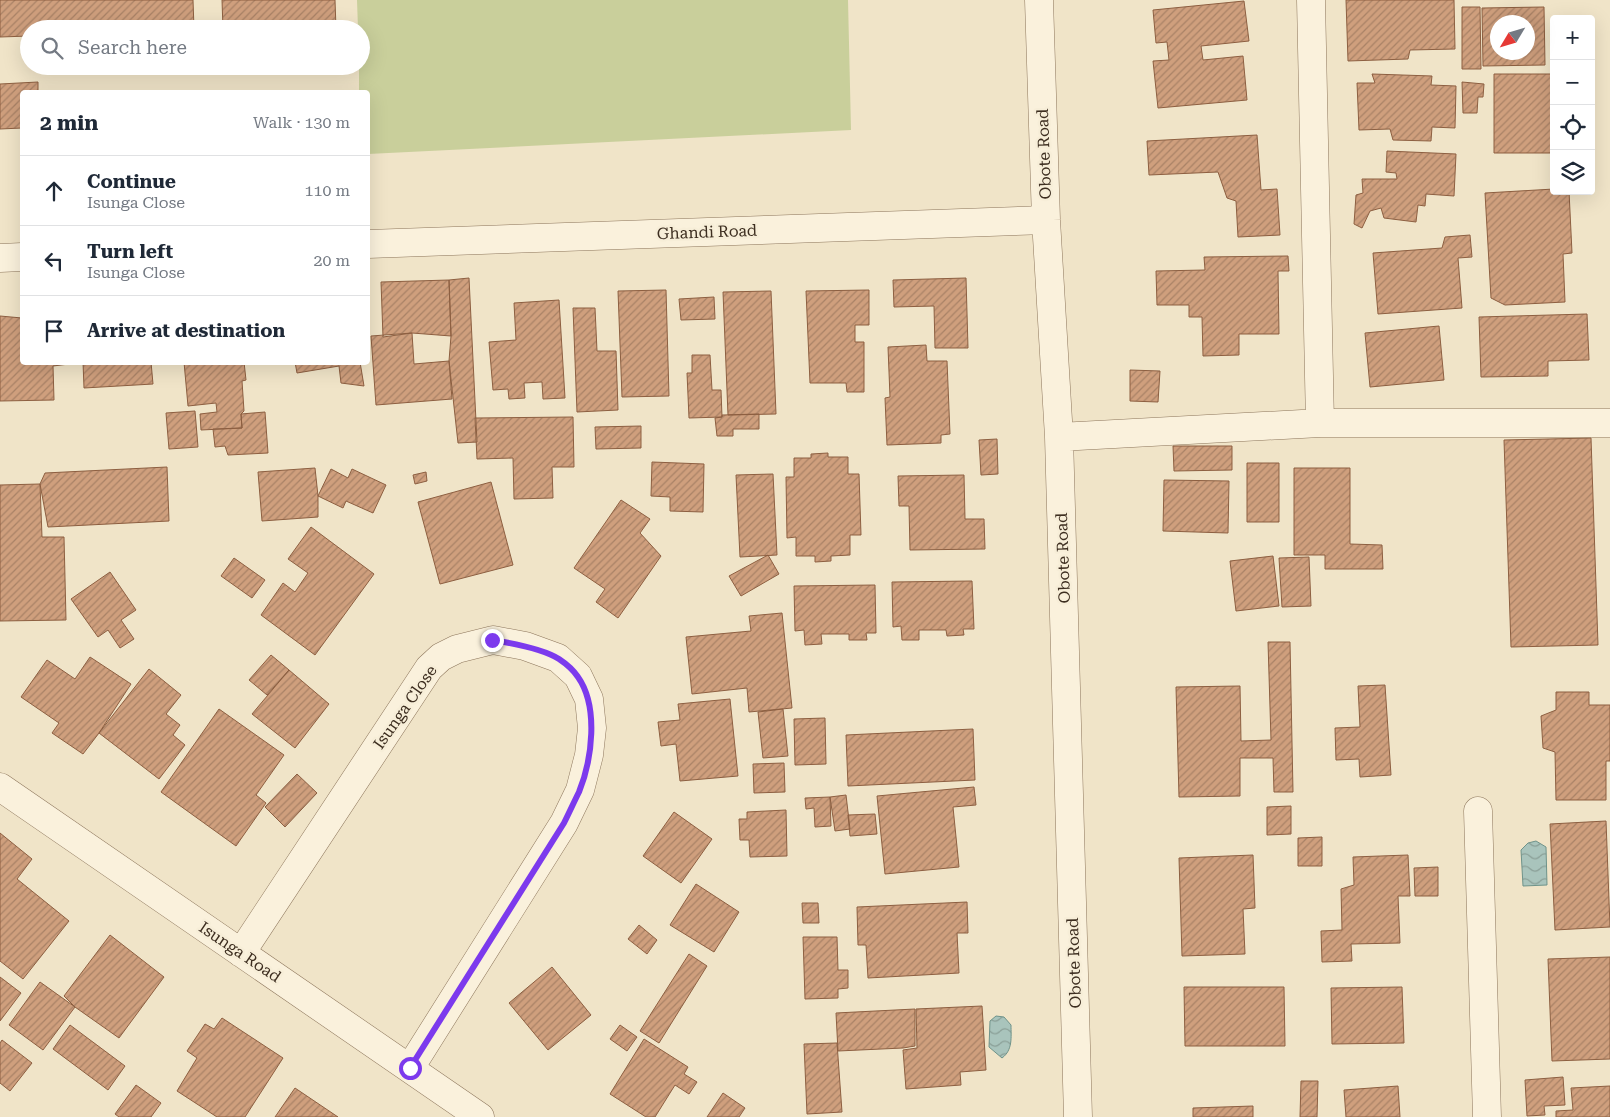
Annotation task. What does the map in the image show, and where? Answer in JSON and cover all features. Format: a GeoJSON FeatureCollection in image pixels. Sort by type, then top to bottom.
{"type":"FeatureCollection","features":[{"type":"Feature","properties":{"kind":"street","name":"Obote Road"},"geometry":{"type":"LineString","coordinates":[[1040,0],[1046,220],[1059,437],[1078,1117]]}},
{"type":"Feature","properties":{"kind":"street"},"geometry":{"type":"LineString","coordinates":[[1311,0],[1320,423]]}},
{"type":"Feature","properties":{"kind":"street","name":"Ghandi Road"},"geometry":{"type":"LineString","coordinates":[[370,244],[1046,220]]}},
{"type":"Feature","properties":{"kind":"street"},"geometry":{"type":"LineString","coordinates":[[0,258],[20,257]]}},
{"type":"Feature","properties":{"kind":"street"},"geometry":{"type":"LineString","coordinates":[[1059,437],[1320,423],[1610,423]]}},
{"type":"Feature","properties":{"kind":"street","name":"Isunga Close"},"geometry":{"type":"LineString","coordinates":[[241,952],[429,668],[441,657],[457,649],[492,640],[525,646],[558,658],[578,676],[589,699],[592,728],[589,755],[580,790],[564,823],[410,1068]]}},
{"type":"Feature","properties":{"kind":"street","name":"Isunga Road"},"geometry":{"type":"LineString","coordinates":[[0,787],[480,1117]]}},
{"type":"Feature","properties":{"kind":"street"},"geometry":{"type":"LineString","coordinates":[[1478,811],[1487,1117]]}},
{"type":"Feature","properties":{"kind":"green space"},"geometry":{"type":"Polygon","coordinates":[[[357,0],[848,0],[851,130],[370,154],[370,90],[359,90],[359,75],[370,75],[370,20],[358,20],[357,0]]]}},
{"type":"Feature","properties":{"kind":"water"},"geometry":{"type":"Polygon","coordinates":[[[1536,841],[1546,847],[1547,885],[1523,886],[1521,850],[1528,843],[1536,841]]]}},
{"type":"Feature","properties":{"kind":"water"},"geometry":{"type":"Polygon","coordinates":[[[996,1016],[1004,1017],[1011,1025],[1010,1047],[1002,1058],[989,1047],[990,1021],[996,1016]]]}},
{"type":"Feature","properties":{"kind":"building"},"geometry":{"type":"Polygon","coordinates":[[[0,0],[193,0],[194,20],[20,20],[20,36],[0,37],[0,0]]]}},
{"type":"Feature","properties":{"kind":"building"},"geometry":{"type":"Polygon","coordinates":[[[222,0],[335,0],[336,20],[223,20],[222,0]]]}},
{"type":"Feature","properties":{"kind":"building"},"geometry":{"type":"Polygon","coordinates":[[[1346,0],[1454,0],[1455,49],[1410,50],[1408,59],[1348,61],[1346,0]]]}},
{"type":"Feature","properties":{"kind":"building"},"geometry":{"type":"Polygon","coordinates":[[[1244,1],[1249,41],[1201,46],[1203,60],[1243,56],[1247,100],[1158,108],[1153,61],[1169,60],[1167,42],[1156,43],[1153,10],[1244,1]]]}},
{"type":"Feature","properties":{"kind":"building"},"geometry":{"type":"Polygon","coordinates":[[[1462,7],[1480,7],[1481,69],[1462,69],[1462,7]]]}},
{"type":"Feature","properties":{"kind":"building"},"geometry":{"type":"Polygon","coordinates":[[[1544,7],[1545,65],[1483,66],[1482,8],[1544,7]]]}},
{"type":"Feature","properties":{"kind":"building"},"geometry":{"type":"Polygon","coordinates":[[[1372,74],[1432,76],[1431,85],[1456,86],[1455,128],[1432,127],[1431,141],[1393,140],[1390,129],[1359,130],[1357,83],[1375,83],[1372,74]]]}},
{"type":"Feature","properties":{"kind":"building"},"geometry":{"type":"Polygon","coordinates":[[[1494,74],[1550,74],[1550,153],[1494,153],[1494,74]]]}},
{"type":"Feature","properties":{"kind":"building"},"geometry":{"type":"Polygon","coordinates":[[[38,82],[38,90],[20,90],[20,128],[0,129],[0,84],[38,82]]]}},
{"type":"Feature","properties":{"kind":"building"},"geometry":{"type":"Polygon","coordinates":[[[1462,82],[1484,84],[1483,97],[1478,97],[1477,113],[1463,113],[1462,82]]]}},
{"type":"Feature","properties":{"kind":"building"},"geometry":{"type":"Polygon","coordinates":[[[1257,135],[1261,190],[1277,189],[1280,235],[1238,237],[1236,201],[1227,198],[1218,172],[1149,175],[1147,141],[1257,135]]]}},
{"type":"Feature","properties":{"kind":"building"},"geometry":{"type":"Polygon","coordinates":[[[1387,151],[1456,154],[1454,196],[1426,194],[1425,206],[1418,205],[1416,222],[1384,218],[1381,208],[1370,211],[1362,228],[1354,224],[1356,195],[1363,193],[1362,179],[1397,179],[1396,173],[1386,172],[1387,151]]]}},
{"type":"Feature","properties":{"kind":"building"},"geometry":{"type":"Polygon","coordinates":[[[1550,189],[1550,195],[1569,195],[1572,253],[1563,254],[1565,302],[1505,305],[1491,298],[1485,193],[1550,189]]]}},
{"type":"Feature","properties":{"kind":"building"},"geometry":{"type":"Polygon","coordinates":[[[1470,235],[1472,257],[1458,258],[1462,308],[1378,314],[1373,253],[1442,248],[1445,237],[1470,235]]]}},
{"type":"Feature","properties":{"kind":"building"},"geometry":{"type":"Polygon","coordinates":[[[1288,256],[1289,271],[1278,271],[1279,334],[1239,334],[1239,355],[1203,356],[1202,317],[1189,317],[1189,305],[1157,305],[1156,271],[1205,270],[1204,257],[1288,256]]]}},
{"type":"Feature","properties":{"kind":"building"},"geometry":{"type":"Polygon","coordinates":[[[469,278],[477,442],[458,443],[449,361],[451,336],[449,280],[469,278]]]}},
{"type":"Feature","properties":{"kind":"building"},"geometry":{"type":"Polygon","coordinates":[[[966,278],[968,348],[935,348],[934,306],[894,307],[893,280],[966,278]]]}},
{"type":"Feature","properties":{"kind":"building"},"geometry":{"type":"Polygon","coordinates":[[[449,280],[451,336],[412,333],[383,337],[381,282],[449,280]]]}},
{"type":"Feature","properties":{"kind":"building"},"geometry":{"type":"Polygon","coordinates":[[[666,290],[669,396],[622,397],[618,291],[666,290]]]}},
{"type":"Feature","properties":{"kind":"building"},"geometry":{"type":"Polygon","coordinates":[[[869,290],[869,325],[855,325],[855,342],[864,342],[864,392],[847,392],[846,383],[810,383],[806,291],[869,290]]]}},
{"type":"Feature","properties":{"kind":"building"},"geometry":{"type":"Polygon","coordinates":[[[771,291],[776,414],[728,415],[723,292],[771,291]]]}},
{"type":"Feature","properties":{"kind":"building"},"geometry":{"type":"Polygon","coordinates":[[[714,297],[715,319],[681,320],[679,299],[714,297]]]}},
{"type":"Feature","properties":{"kind":"building"},"geometry":{"type":"Polygon","coordinates":[[[559,300],[565,398],[543,399],[542,382],[524,383],[525,398],[509,399],[508,389],[493,390],[489,342],[516,340],[514,303],[559,300]]]}},
{"type":"Feature","properties":{"kind":"building"},"geometry":{"type":"Polygon","coordinates":[[[573,308],[595,308],[597,351],[616,351],[618,410],[577,412],[573,308]]]}},
{"type":"Feature","properties":{"kind":"building"},"geometry":{"type":"Polygon","coordinates":[[[1587,314],[1589,360],[1548,361],[1548,376],[1481,377],[1479,317],[1587,314]]]}},
{"type":"Feature","properties":{"kind":"building"},"geometry":{"type":"Polygon","coordinates":[[[0,316],[20,318],[20,365],[61,365],[53,366],[54,400],[0,401],[0,316]]]}},
{"type":"Feature","properties":{"kind":"building"},"geometry":{"type":"Polygon","coordinates":[[[1439,326],[1444,380],[1370,387],[1365,333],[1439,326]]]}},
{"type":"Feature","properties":{"kind":"building"},"geometry":{"type":"Polygon","coordinates":[[[412,333],[414,364],[449,361],[452,399],[376,405],[371,336],[412,333]]]}},
{"type":"Feature","properties":{"kind":"building"},"geometry":{"type":"Polygon","coordinates":[[[926,345],[927,361],[947,361],[950,434],[941,435],[941,443],[887,445],[885,398],[890,397],[888,347],[926,345]]]}},
{"type":"Feature","properties":{"kind":"building"},"geometry":{"type":"Polygon","coordinates":[[[692,355],[710,355],[712,390],[721,390],[722,417],[689,418],[687,373],[692,373],[692,355]]]}},
{"type":"Feature","properties":{"kind":"building"},"geometry":{"type":"Polygon","coordinates":[[[83,365],[151,365],[153,384],[84,388],[83,365]]]}},
{"type":"Feature","properties":{"kind":"building"},"geometry":{"type":"Polygon","coordinates":[[[184,365],[244,365],[246,380],[242,381],[244,411],[241,414],[242,428],[201,430],[200,414],[217,412],[216,403],[188,406],[184,365]]]}},
{"type":"Feature","properties":{"kind":"building"},"geometry":{"type":"Polygon","coordinates":[[[296,365],[360,365],[364,386],[341,383],[339,366],[297,373],[296,365]]]}},
{"type":"Feature","properties":{"kind":"building"},"geometry":{"type":"Polygon","coordinates":[[[1130,370],[1160,371],[1158,402],[1130,401],[1130,370]]]}},
{"type":"Feature","properties":{"kind":"building"},"geometry":{"type":"Polygon","coordinates":[[[195,411],[198,447],[169,449],[166,413],[195,411]]]}},
{"type":"Feature","properties":{"kind":"building"},"geometry":{"type":"Polygon","coordinates":[[[265,412],[268,453],[228,455],[225,446],[215,447],[213,429],[242,428],[241,414],[265,412]]]}},
{"type":"Feature","properties":{"kind":"building"},"geometry":{"type":"Polygon","coordinates":[[[759,414],[759,429],[733,429],[733,436],[717,436],[715,418],[722,417],[722,415],[759,414]]]}},
{"type":"Feature","properties":{"kind":"building"},"geometry":{"type":"Polygon","coordinates":[[[573,417],[574,467],[552,467],[553,498],[514,499],[513,458],[477,459],[475,418],[573,417]]]}},
{"type":"Feature","properties":{"kind":"building"},"geometry":{"type":"Polygon","coordinates":[[[641,426],[641,448],[596,449],[595,427],[641,426]]]}},
{"type":"Feature","properties":{"kind":"building"},"geometry":{"type":"Polygon","coordinates":[[[1591,438],[1598,645],[1511,647],[1504,440],[1591,438]]]}},
{"type":"Feature","properties":{"kind":"building"},"geometry":{"type":"Polygon","coordinates":[[[997,439],[998,474],[981,475],[979,440],[997,439]]]}},
{"type":"Feature","properties":{"kind":"building"},"geometry":{"type":"Polygon","coordinates":[[[1173,446],[1232,446],[1232,470],[1174,471],[1173,446]]]}},
{"type":"Feature","properties":{"kind":"building"},"geometry":{"type":"Polygon","coordinates":[[[828,453],[828,457],[848,457],[848,474],[859,474],[861,535],[850,535],[850,555],[831,556],[831,561],[815,562],[815,556],[796,556],[796,537],[787,538],[786,477],[794,477],[794,458],[811,458],[811,454],[828,453]]]}},
{"type":"Feature","properties":{"kind":"building"},"geometry":{"type":"Polygon","coordinates":[[[652,462],[704,464],[703,512],[670,511],[670,497],[651,496],[652,462]]]}},
{"type":"Feature","properties":{"kind":"building"},"geometry":{"type":"Polygon","coordinates":[[[1247,463],[1279,463],[1279,522],[1247,522],[1247,463]]]}},
{"type":"Feature","properties":{"kind":"building"},"geometry":{"type":"Polygon","coordinates":[[[167,467],[169,521],[48,527],[40,484],[45,473],[167,467]]]}},
{"type":"Feature","properties":{"kind":"building"},"geometry":{"type":"Polygon","coordinates":[[[315,468],[318,517],[262,521],[258,472],[315,468]]]}},
{"type":"Feature","properties":{"kind":"building"},"geometry":{"type":"Polygon","coordinates":[[[1294,468],[1350,468],[1350,544],[1382,545],[1383,569],[1325,569],[1325,555],[1294,555],[1294,468]]]}},
{"type":"Feature","properties":{"kind":"building"},"geometry":{"type":"Polygon","coordinates":[[[331,469],[348,478],[352,469],[386,485],[373,513],[346,501],[343,508],[318,496],[331,469]]]}},
{"type":"Feature","properties":{"kind":"building"},"geometry":{"type":"Polygon","coordinates":[[[426,472],[427,481],[415,484],[413,475],[426,472]]]}},
{"type":"Feature","properties":{"kind":"building"},"geometry":{"type":"Polygon","coordinates":[[[773,474],[777,555],[740,557],[736,475],[773,474]]]}},
{"type":"Feature","properties":{"kind":"building"},"geometry":{"type":"Polygon","coordinates":[[[964,475],[965,519],[984,519],[985,549],[910,550],[909,506],[899,506],[898,476],[964,475]]]}},
{"type":"Feature","properties":{"kind":"building"},"geometry":{"type":"Polygon","coordinates":[[[1164,480],[1229,481],[1228,533],[1163,531],[1164,480]]]}},
{"type":"Feature","properties":{"kind":"building"},"geometry":{"type":"Polygon","coordinates":[[[491,482],[513,565],[440,584],[418,502],[491,482]]]}},
{"type":"Feature","properties":{"kind":"building"},"geometry":{"type":"Polygon","coordinates":[[[40,484],[42,537],[64,537],[66,620],[0,621],[0,485],[40,484]]]}},
{"type":"Feature","properties":{"kind":"building"},"geometry":{"type":"Polygon","coordinates":[[[621,500],[650,519],[640,533],[661,556],[618,618],[596,602],[605,589],[574,568],[621,500]]]}},
{"type":"Feature","properties":{"kind":"building"},"geometry":{"type":"Polygon","coordinates":[[[311,527],[374,574],[315,655],[261,615],[283,583],[295,592],[308,573],[288,559],[311,527]]]}},
{"type":"Feature","properties":{"kind":"building"},"geometry":{"type":"Polygon","coordinates":[[[768,555],[779,574],[741,596],[729,576],[768,555]]]}},
{"type":"Feature","properties":{"kind":"building"},"geometry":{"type":"Polygon","coordinates":[[[1273,556],[1279,606],[1236,611],[1230,561],[1273,556]]]}},
{"type":"Feature","properties":{"kind":"building"},"geometry":{"type":"Polygon","coordinates":[[[1309,557],[1311,606],[1282,607],[1279,558],[1309,557]]]}},
{"type":"Feature","properties":{"kind":"building"},"geometry":{"type":"Polygon","coordinates":[[[234,558],[265,580],[252,598],[221,576],[234,558]]]}},
{"type":"Feature","properties":{"kind":"building"},"geometry":{"type":"Polygon","coordinates":[[[110,572],[136,610],[121,620],[134,639],[120,648],[108,630],[98,637],[71,599],[110,572]]]}},
{"type":"Feature","properties":{"kind":"building"},"geometry":{"type":"Polygon","coordinates":[[[972,581],[974,629],[963,629],[964,635],[947,636],[946,630],[919,630],[919,640],[902,640],[901,626],[893,627],[892,582],[972,581]]]}},
{"type":"Feature","properties":{"kind":"building"},"geometry":{"type":"Polygon","coordinates":[[[875,585],[876,633],[866,633],[867,640],[849,640],[849,634],[821,634],[822,644],[805,645],[804,630],[795,631],[794,586],[875,585]]]}},
{"type":"Feature","properties":{"kind":"building"},"geometry":{"type":"Polygon","coordinates":[[[782,613],[792,708],[749,712],[747,688],[692,694],[686,637],[751,631],[749,616],[782,613]]]}},
{"type":"Feature","properties":{"kind":"building"},"geometry":{"type":"Polygon","coordinates":[[[1268,642],[1290,642],[1293,792],[1274,792],[1273,758],[1240,758],[1240,796],[1179,797],[1176,687],[1240,686],[1241,741],[1271,740],[1268,642]]]}},
{"type":"Feature","properties":{"kind":"building"},"geometry":{"type":"Polygon","coordinates":[[[271,655],[289,670],[267,695],[249,680],[271,655]]]}},
{"type":"Feature","properties":{"kind":"building"},"geometry":{"type":"Polygon","coordinates":[[[90,657],[131,684],[83,754],[52,733],[59,723],[21,697],[47,660],[75,679],[90,657]]]}},
{"type":"Feature","properties":{"kind":"building"},"geometry":{"type":"Polygon","coordinates":[[[149,669],[181,695],[166,714],[180,725],[173,735],[185,745],[159,779],[99,733],[149,669]]]}},
{"type":"Feature","properties":{"kind":"building"},"geometry":{"type":"Polygon","coordinates":[[[289,670],[329,704],[295,748],[252,714],[289,670]]]}},
{"type":"Feature","properties":{"kind":"building"},"geometry":{"type":"Polygon","coordinates":[[[1385,685],[1391,775],[1360,777],[1359,759],[1336,760],[1335,728],[1360,727],[1358,686],[1385,685]]]}},
{"type":"Feature","properties":{"kind":"building"},"geometry":{"type":"Polygon","coordinates":[[[1556,692],[1589,692],[1589,705],[1610,705],[1610,761],[1606,761],[1606,800],[1556,800],[1555,752],[1543,748],[1541,716],[1556,710],[1556,692]]]}},
{"type":"Feature","properties":{"kind":"building"},"geometry":{"type":"Polygon","coordinates":[[[730,699],[738,776],[680,781],[676,744],[661,746],[658,722],[680,720],[678,704],[730,699]]]}},
{"type":"Feature","properties":{"kind":"building"},"geometry":{"type":"Polygon","coordinates":[[[219,709],[284,755],[256,795],[266,803],[236,846],[161,792],[219,709]]]}},
{"type":"Feature","properties":{"kind":"building"},"geometry":{"type":"Polygon","coordinates":[[[783,709],[788,756],[763,758],[758,712],[783,709]]]}},
{"type":"Feature","properties":{"kind":"building"},"geometry":{"type":"Polygon","coordinates":[[[825,718],[826,764],[795,765],[794,719],[825,718]]]}},
{"type":"Feature","properties":{"kind":"building"},"geometry":{"type":"Polygon","coordinates":[[[973,729],[975,780],[848,786],[846,735],[973,729]]]}},
{"type":"Feature","properties":{"kind":"building"},"geometry":{"type":"Polygon","coordinates":[[[784,763],[785,792],[754,793],[753,764],[784,763]]]}},
{"type":"Feature","properties":{"kind":"building"},"geometry":{"type":"Polygon","coordinates":[[[297,774],[317,793],[285,827],[265,807],[297,774]]]}},
{"type":"Feature","properties":{"kind":"building"},"geometry":{"type":"Polygon","coordinates":[[[974,787],[976,805],[953,807],[959,867],[885,874],[877,796],[974,787]]]}},
{"type":"Feature","properties":{"kind":"building"},"geometry":{"type":"Polygon","coordinates":[[[846,795],[850,829],[835,831],[830,797],[846,795]]]}},
{"type":"Feature","properties":{"kind":"building"},"geometry":{"type":"Polygon","coordinates":[[[830,797],[831,826],[815,827],[814,808],[806,809],[805,798],[830,797]]]}},
{"type":"Feature","properties":{"kind":"building"},"geometry":{"type":"Polygon","coordinates":[[[1291,806],[1291,834],[1267,835],[1267,807],[1291,806]]]}},
{"type":"Feature","properties":{"kind":"building"},"geometry":{"type":"Polygon","coordinates":[[[786,810],[787,856],[750,857],[749,840],[740,840],[739,819],[747,819],[747,812],[786,810]]]}},
{"type":"Feature","properties":{"kind":"building"},"geometry":{"type":"Polygon","coordinates":[[[674,812],[712,839],[681,883],[643,856],[674,812]]]}},
{"type":"Feature","properties":{"kind":"building"},"geometry":{"type":"Polygon","coordinates":[[[875,814],[877,834],[850,836],[848,815],[875,814]]]}},
{"type":"Feature","properties":{"kind":"building"},"geometry":{"type":"Polygon","coordinates":[[[1606,821],[1610,927],[1555,930],[1550,824],[1606,821]]]}},
{"type":"Feature","properties":{"kind":"building"},"geometry":{"type":"Polygon","coordinates":[[[0,833],[32,859],[17,879],[69,921],[23,979],[0,961],[0,833]]]}},
{"type":"Feature","properties":{"kind":"building"},"geometry":{"type":"Polygon","coordinates":[[[1322,837],[1322,866],[1298,866],[1298,838],[1322,837]]]}},
{"type":"Feature","properties":{"kind":"building"},"geometry":{"type":"Polygon","coordinates":[[[1253,855],[1255,908],[1243,909],[1245,954],[1182,956],[1179,858],[1253,855]]]}},
{"type":"Feature","properties":{"kind":"building"},"geometry":{"type":"Polygon","coordinates":[[[1408,855],[1410,896],[1398,896],[1400,943],[1351,944],[1352,961],[1322,962],[1321,931],[1342,930],[1341,889],[1354,885],[1353,857],[1408,855]]]}},
{"type":"Feature","properties":{"kind":"building"},"geometry":{"type":"Polygon","coordinates":[[[1438,867],[1438,896],[1415,896],[1414,868],[1438,867]]]}},
{"type":"Feature","properties":{"kind":"building"},"geometry":{"type":"Polygon","coordinates":[[[696,884],[739,912],[714,952],[670,925],[696,884]]]}},
{"type":"Feature","properties":{"kind":"building"},"geometry":{"type":"Polygon","coordinates":[[[967,902],[968,933],[957,933],[959,973],[868,978],[866,945],[858,945],[857,907],[967,902]]]}},
{"type":"Feature","properties":{"kind":"building"},"geometry":{"type":"Polygon","coordinates":[[[802,903],[818,903],[819,923],[803,923],[802,903]]]}},
{"type":"Feature","properties":{"kind":"building"},"geometry":{"type":"Polygon","coordinates":[[[639,925],[657,940],[647,954],[628,939],[639,925]]]}},
{"type":"Feature","properties":{"kind":"building"},"geometry":{"type":"Polygon","coordinates":[[[110,935],[164,977],[119,1038],[75,1007],[64,996],[110,935]]]}},
{"type":"Feature","properties":{"kind":"building"},"geometry":{"type":"Polygon","coordinates":[[[803,937],[837,937],[838,970],[848,970],[848,988],[838,989],[838,998],[805,999],[803,937]]]}},
{"type":"Feature","properties":{"kind":"building"},"geometry":{"type":"Polygon","coordinates":[[[689,954],[707,966],[659,1043],[640,1031],[689,954]]]}},
{"type":"Feature","properties":{"kind":"building"},"geometry":{"type":"Polygon","coordinates":[[[1610,957],[1610,1059],[1552,1061],[1548,959],[1610,957]]]}},
{"type":"Feature","properties":{"kind":"building"},"geometry":{"type":"Polygon","coordinates":[[[552,967],[591,1015],[548,1050],[509,1003],[552,967]]]}},
{"type":"Feature","properties":{"kind":"building"},"geometry":{"type":"Polygon","coordinates":[[[0,977],[21,993],[0,1021],[0,977]]]}},
{"type":"Feature","properties":{"kind":"building"},"geometry":{"type":"Polygon","coordinates":[[[40,982],[75,1007],[43,1050],[9,1025],[40,982]]]}},
{"type":"Feature","properties":{"kind":"building"},"geometry":{"type":"Polygon","coordinates":[[[1184,987],[1284,987],[1285,1046],[1185,1046],[1184,987]]]}},
{"type":"Feature","properties":{"kind":"building"},"geometry":{"type":"Polygon","coordinates":[[[1402,987],[1404,1043],[1332,1044],[1331,988],[1402,987]]]}},
{"type":"Feature","properties":{"kind":"building"},"geometry":{"type":"Polygon","coordinates":[[[982,1006],[986,1070],[960,1072],[961,1085],[906,1089],[903,1050],[917,1048],[916,1009],[982,1006]]]}},
{"type":"Feature","properties":{"kind":"building"},"geometry":{"type":"Polygon","coordinates":[[[915,1009],[915,1046],[838,1051],[836,1013],[915,1009]]]}},
{"type":"Feature","properties":{"kind":"building"},"geometry":{"type":"Polygon","coordinates":[[[222,1018],[283,1058],[245,1117],[217,1117],[177,1091],[197,1058],[187,1051],[205,1024],[214,1029],[222,1018]]]}},
{"type":"Feature","properties":{"kind":"building"},"geometry":{"type":"Polygon","coordinates":[[[70,1025],[125,1066],[108,1090],[53,1049],[70,1025]]]}},
{"type":"Feature","properties":{"kind":"building"},"geometry":{"type":"Polygon","coordinates":[[[620,1025],[637,1037],[627,1051],[610,1039],[620,1025]]]}},
{"type":"Feature","properties":{"kind":"building"},"geometry":{"type":"Polygon","coordinates":[[[644,1039],[688,1067],[684,1074],[697,1082],[689,1094],[675,1085],[655,1117],[646,1117],[610,1094],[644,1039]]]}},
{"type":"Feature","properties":{"kind":"building"},"geometry":{"type":"Polygon","coordinates":[[[2,1040],[32,1063],[10,1091],[0,1083],[0,1043],[2,1040]]]}},
{"type":"Feature","properties":{"kind":"building"},"geometry":{"type":"Polygon","coordinates":[[[837,1043],[842,1112],[807,1114],[804,1044],[837,1043]]]}},
{"type":"Feature","properties":{"kind":"building"},"geometry":{"type":"Polygon","coordinates":[[[1563,1077],[1565,1105],[1544,1106],[1545,1115],[1527,1116],[1525,1080],[1563,1077]]]}},
{"type":"Feature","properties":{"kind":"building"},"geometry":{"type":"Polygon","coordinates":[[[1301,1081],[1318,1081],[1317,1117],[1300,1117],[1301,1081]]]}},
{"type":"Feature","properties":{"kind":"building"},"geometry":{"type":"Polygon","coordinates":[[[136,1085],[161,1103],[151,1117],[119,1117],[115,1114],[136,1085]]]}},
{"type":"Feature","properties":{"kind":"building"},"geometry":{"type":"Polygon","coordinates":[[[1398,1086],[1400,1117],[1346,1117],[1344,1090],[1398,1086]]]}},
{"type":"Feature","properties":{"kind":"building"},"geometry":{"type":"Polygon","coordinates":[[[1610,1086],[1610,1117],[1556,1117],[1556,1111],[1573,1110],[1571,1088],[1610,1086]]]}},
{"type":"Feature","properties":{"kind":"building"},"geometry":{"type":"Polygon","coordinates":[[[295,1088],[338,1117],[275,1117],[295,1088]]]}},
{"type":"Feature","properties":{"kind":"building"},"geometry":{"type":"Polygon","coordinates":[[[723,1093],[745,1108],[739,1117],[707,1117],[723,1093]]]}},
{"type":"Feature","properties":{"kind":"building"},"geometry":{"type":"Polygon","coordinates":[[[1253,1106],[1253,1117],[1193,1117],[1193,1108],[1253,1106]]]}},
{"type":"Feature","properties":{"kind":"route"},"geometry":{"type":"LineString","coordinates":[[410,1068],[564,823],[580,790],[589,755],[592,728],[589,699],[578,676],[558,658],[525,646],[492,640]]}}]}
